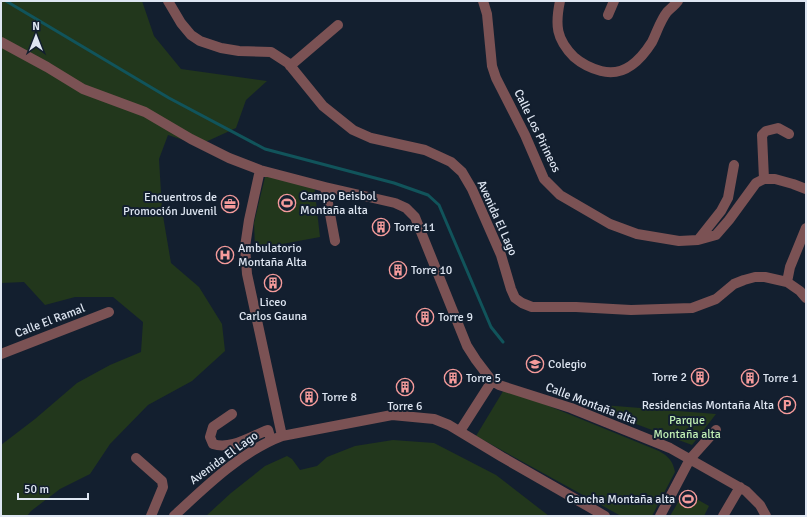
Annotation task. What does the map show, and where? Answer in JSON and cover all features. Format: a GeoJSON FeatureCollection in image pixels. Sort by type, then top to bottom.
{"type":"FeatureCollection","features":[{"type":"Feature","properties":{"kind":"street","name":"Avenida El Lago"},"geometry":{"type":"LineString","coordinates":[[168,1],[181,23],[191,35],[200,41],[221,48],[238,51],[271,52],[290,66],[323,106],[353,130],[371,138],[425,150],[451,162],[462,172],[472,189],[501,255],[511,289],[515,298],[522,303],[532,307],[576,307],[631,310],[692,308],[716,299],[734,284],[755,277],[765,277],[787,282],[800,291],[806,298]]}},
{"type":"Feature","properties":{"kind":"street","name":"Calle Los Pirineos"},"geometry":{"type":"LineString","coordinates":[[483,1],[487,14],[492,66],[496,78],[525,135],[544,179],[560,195],[610,224],[637,234],[678,241],[698,240],[716,236],[756,183],[764,179]]}},
{"type":"Feature","properties":{"kind":"street"},"geometry":{"type":"LineString","coordinates":[[560,1],[556,18],[561,41],[574,57],[586,66],[614,73],[632,66],[652,41],[667,12],[678,1]]}},
{"type":"Feature","properties":{"kind":"street"},"geometry":{"type":"LineString","coordinates":[[608,15],[614,1]]}},
{"type":"Feature","properties":{"kind":"street"},"geometry":{"type":"LineString","coordinates":[[290,66],[338,24]]}},
{"type":"Feature","properties":{"kind":"street"},"geometry":{"type":"LineString","coordinates":[[1,42],[47,66],[83,89],[145,112],[204,146],[229,158],[260,170],[395,203],[406,208],[415,217],[467,346],[492,381],[460,431]]}},
{"type":"Feature","properties":{"kind":"street"},"geometry":{"type":"LineString","coordinates":[[789,134],[778,128],[766,131],[762,135],[764,179],[775,179],[806,189]]}},
{"type":"Feature","properties":{"kind":"street"},"geometry":{"type":"LineString","coordinates":[[698,240],[721,211],[728,198],[734,166]]}},
{"type":"Feature","properties":{"kind":"street"},"geometry":{"type":"LineString","coordinates":[[260,170],[249,220],[245,247],[247,274],[282,436]]}},
{"type":"Feature","properties":{"kind":"street"},"geometry":{"type":"LineString","coordinates":[[325,187],[335,241]]}},
{"type":"Feature","properties":{"kind":"street"},"geometry":{"type":"LineString","coordinates":[[787,282],[790,267],[806,228]]}},
{"type":"Feature","properties":{"kind":"street","name":"Calle El Ramal"},"geometry":{"type":"LineString","coordinates":[[1,354],[109,312]]}},
{"type":"Feature","properties":{"kind":"street","name":"Calle Montaña alta"},"geometry":{"type":"LineString","coordinates":[[492,381],[499,385],[571,408],[670,448],[746,491],[760,506],[766,516]]}},
{"type":"Feature","properties":{"kind":"street"},"geometry":{"type":"LineString","coordinates":[[232,414],[213,427],[210,437],[213,444],[220,446],[232,444],[268,430],[272,440]]}},
{"type":"Feature","properties":{"kind":"street","name":"Avenida El Lago"},"geometry":{"type":"LineString","coordinates":[[174,516],[210,482],[250,453],[272,440],[282,436],[392,415],[434,419],[449,425],[605,516]]}},
{"type":"Feature","properties":{"kind":"street"},"geometry":{"type":"LineString","coordinates":[[660,516],[690,459],[716,430]]}},
{"type":"Feature","properties":{"kind":"street"},"geometry":{"type":"LineString","coordinates":[[136,458],[162,481],[163,487],[151,516]]}},
{"type":"Feature","properties":{"kind":"street"},"geometry":{"type":"LineString","coordinates":[[723,516],[740,487]]}},
{"type":"Feature","properties":{"kind":"green space"},"geometry":{"type":"Polygon","coordinates":[[[1,1],[142,1],[154,36],[181,69],[267,81],[246,100],[236,128],[199,145],[168,135],[159,159],[162,210],[171,263],[199,287],[222,324],[225,351],[192,381],[148,405],[110,444],[90,474],[60,489],[31,511],[27,516],[1,516],[1,445],[35,419],[77,383],[110,365],[141,352],[143,322],[113,297],[75,297],[45,305],[24,282],[1,283],[1,1]]]}},
{"type":"Feature","properties":{"kind":"green space","name":"Campo Beisbol Montaña alta"},"geometry":{"type":"Polygon","coordinates":[[[266,173],[314,184],[320,237],[255,249],[254,223],[266,173]]]}},
{"type":"Feature","properties":{"kind":"green space"},"geometry":{"type":"Polygon","coordinates":[[[505,388],[659,451],[667,457],[673,465],[675,472],[652,516],[621,516],[476,436],[505,388]]]}},
{"type":"Feature","properties":{"kind":"green space","name":"Parque Montaña alta"},"geometry":{"type":"Polygon","coordinates":[[[590,404],[716,414],[692,445],[588,406],[590,404]]]}},
{"type":"Feature","properties":{"kind":"green space"},"geometry":{"type":"Polygon","coordinates":[[[393,440],[434,443],[496,475],[549,516],[206,516],[231,493],[265,466],[287,456],[292,459],[300,470],[317,466],[327,457],[355,446],[393,440]]]}},
{"type":"Feature","properties":{"kind":"green space","name":"Cancha Montaña alta"},"geometry":{"type":"Polygon","coordinates":[[[684,492],[709,506],[704,516],[670,516],[684,492]]]}},
{"type":"Feature","properties":{"kind":"waterway"},"geometry":{"type":"LineString","coordinates":[[6,1],[169,98],[265,149],[394,183],[428,195],[439,205],[491,327],[503,342]]}},
{"type":"Feature","properties":{"kind":"place","name":"Campo Beisbol Montaña alta"},"geometry":{"type":"Point","coordinates":[287,203]}},
{"type":"Feature","properties":{"kind":"place","name":"Encuentros de Promoción Juvenil"},"geometry":{"type":"Point","coordinates":[230,204]}},
{"type":"Feature","properties":{"kind":"place","name":"Torre 11"},"geometry":{"type":"Point","coordinates":[381,227]}},
{"type":"Feature","properties":{"kind":"place","name":"Ambulatorio Montaña Alta"},"geometry":{"type":"Point","coordinates":[225,255]}},
{"type":"Feature","properties":{"kind":"place","name":"Torre 10"},"geometry":{"type":"Point","coordinates":[398,270]}},
{"type":"Feature","properties":{"kind":"place","name":"Liceo Carlos Gauna"},"geometry":{"type":"Point","coordinates":[273,283]}},
{"type":"Feature","properties":{"kind":"place","name":"Torre 9"},"geometry":{"type":"Point","coordinates":[425,317]}},
{"type":"Feature","properties":{"kind":"place","name":"Colegio"},"geometry":{"type":"Point","coordinates":[535,364]}},
{"type":"Feature","properties":{"kind":"place","name":"Torre 2"},"geometry":{"type":"Point","coordinates":[700,377]}},
{"type":"Feature","properties":{"kind":"place","name":"Torre 5"},"geometry":{"type":"Point","coordinates":[453,378]}},
{"type":"Feature","properties":{"kind":"place","name":"Torre 1"},"geometry":{"type":"Point","coordinates":[750,378]}},
{"type":"Feature","properties":{"kind":"place","name":"Torre 6"},"geometry":{"type":"Point","coordinates":[405,387]}},
{"type":"Feature","properties":{"kind":"place","name":"Torre 8"},"geometry":{"type":"Point","coordinates":[309,397]}},
{"type":"Feature","properties":{"kind":"place","name":"Residencias Montaña Alta"},"geometry":{"type":"Point","coordinates":[787,405]}},
{"type":"Feature","properties":{"kind":"place","name":"Cancha Montaña alta"},"geometry":{"type":"Point","coordinates":[688,499]}}]}
